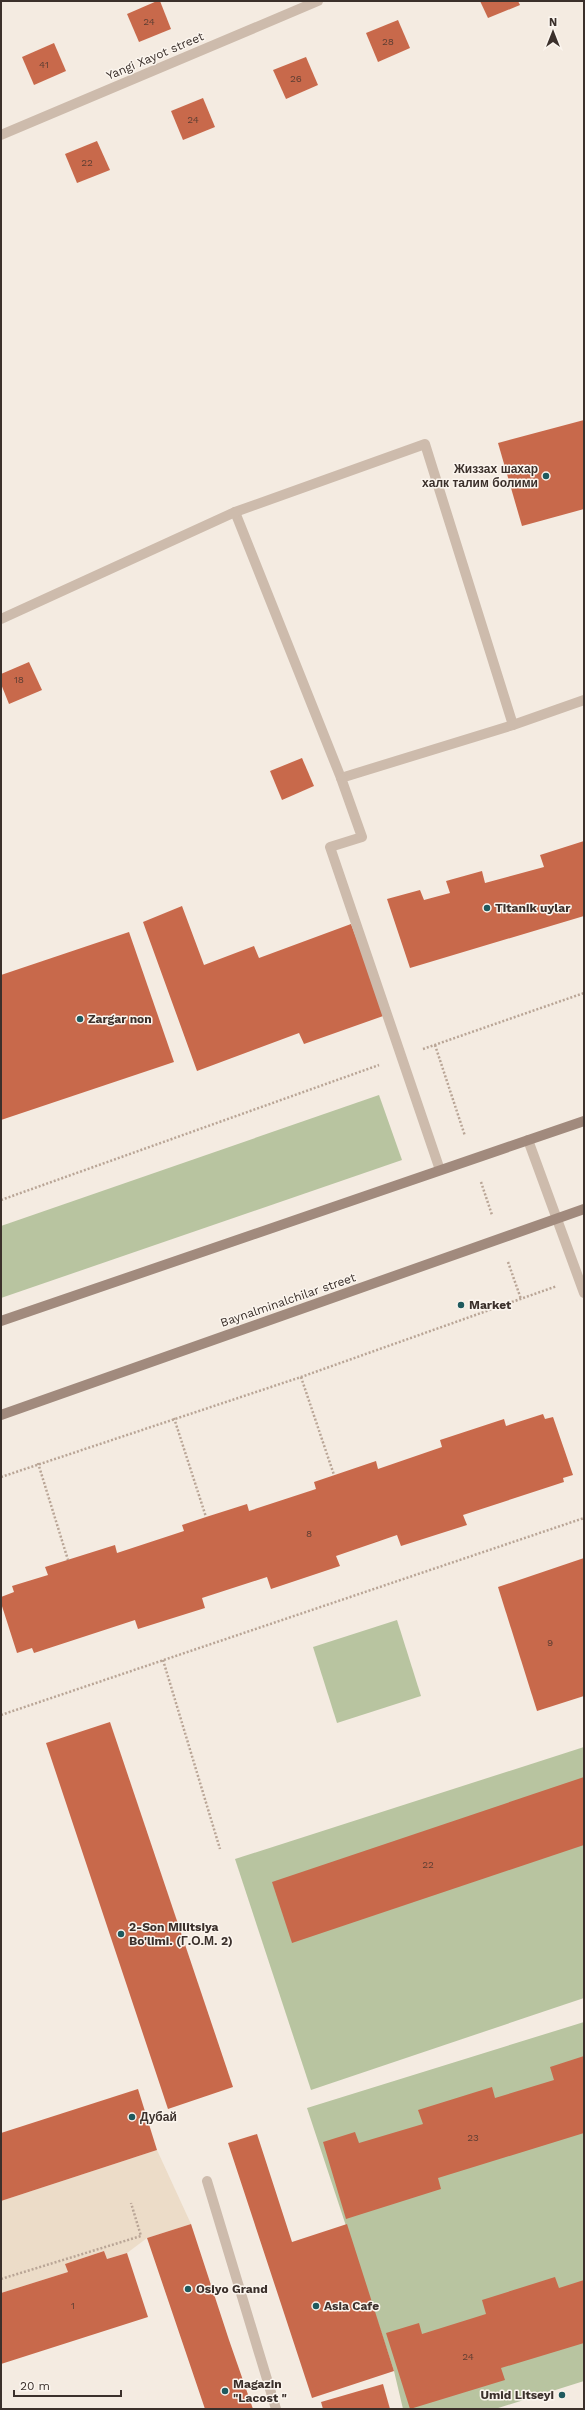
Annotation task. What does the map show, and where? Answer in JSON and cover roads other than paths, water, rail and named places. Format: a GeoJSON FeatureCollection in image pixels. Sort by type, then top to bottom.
{"type":"FeatureCollection","features":[{"type":"Feature","properties":{"kind":"main road"},"geometry":{"type":"LineString","coordinates":[[1,1321],[584,1121]]}},
{"type":"Feature","properties":{"kind":"main road","name":"Baynalminalchilar street"},"geometry":{"type":"LineString","coordinates":[[1,1415],[584,1209]]}},
{"type":"Feature","properties":{"kind":"street","name":"Yangi Xayot street"},"geometry":{"type":"LineString","coordinates":[[1,135],[318,1]]}},
{"type":"Feature","properties":{"kind":"street"},"geometry":{"type":"LineString","coordinates":[[1,619],[235,512],[425,444],[513,725]]}},
{"type":"Feature","properties":{"kind":"street"},"geometry":{"type":"LineString","coordinates":[[235,512],[341,778],[362,837],[330,847],[440,1170]]}},
{"type":"Feature","properties":{"kind":"street"},"geometry":{"type":"LineString","coordinates":[[341,778],[513,725],[584,700]]}},
{"type":"Feature","properties":{"kind":"street"},"geometry":{"type":"LineString","coordinates":[[528,1140],[558,1218],[584,1293]]}},
{"type":"Feature","properties":{"kind":"street"},"geometry":{"type":"LineString","coordinates":[[208,2181],[276,2409]]}},
{"type":"Feature","properties":{"kind":"place","name":"Жиззах шахар халк талим болими"},"geometry":{"type":"Point","coordinates":[546,476]}},
{"type":"Feature","properties":{"kind":"place","name":"Titanik uylar"},"geometry":{"type":"Point","coordinates":[487,908]}},
{"type":"Feature","properties":{"kind":"place","name":"Zargar non"},"geometry":{"type":"Point","coordinates":[80,1019]}},
{"type":"Feature","properties":{"kind":"place","name":"Market"},"geometry":{"type":"Point","coordinates":[461,1305]}},
{"type":"Feature","properties":{"kind":"place","name":"2-Son Militsiya Bo'limi. (Г.О.М. 2)"},"geometry":{"type":"Point","coordinates":[121,1934]}},
{"type":"Feature","properties":{"kind":"place","name":"Дубай"},"geometry":{"type":"Point","coordinates":[132,2117]}},
{"type":"Feature","properties":{"kind":"place","name":"Osiyo Grand"},"geometry":{"type":"Point","coordinates":[188,2289]}},
{"type":"Feature","properties":{"kind":"place","name":"Asia Cafe"},"geometry":{"type":"Point","coordinates":[316,2306]}},
{"type":"Feature","properties":{"kind":"place","name":"Magazin \"Lacost \""},"geometry":{"type":"Point","coordinates":[225,2391]}},
{"type":"Feature","properties":{"kind":"place","name":"Umid Litseyi"},"geometry":{"type":"Point","coordinates":[562,2395]}}]}
